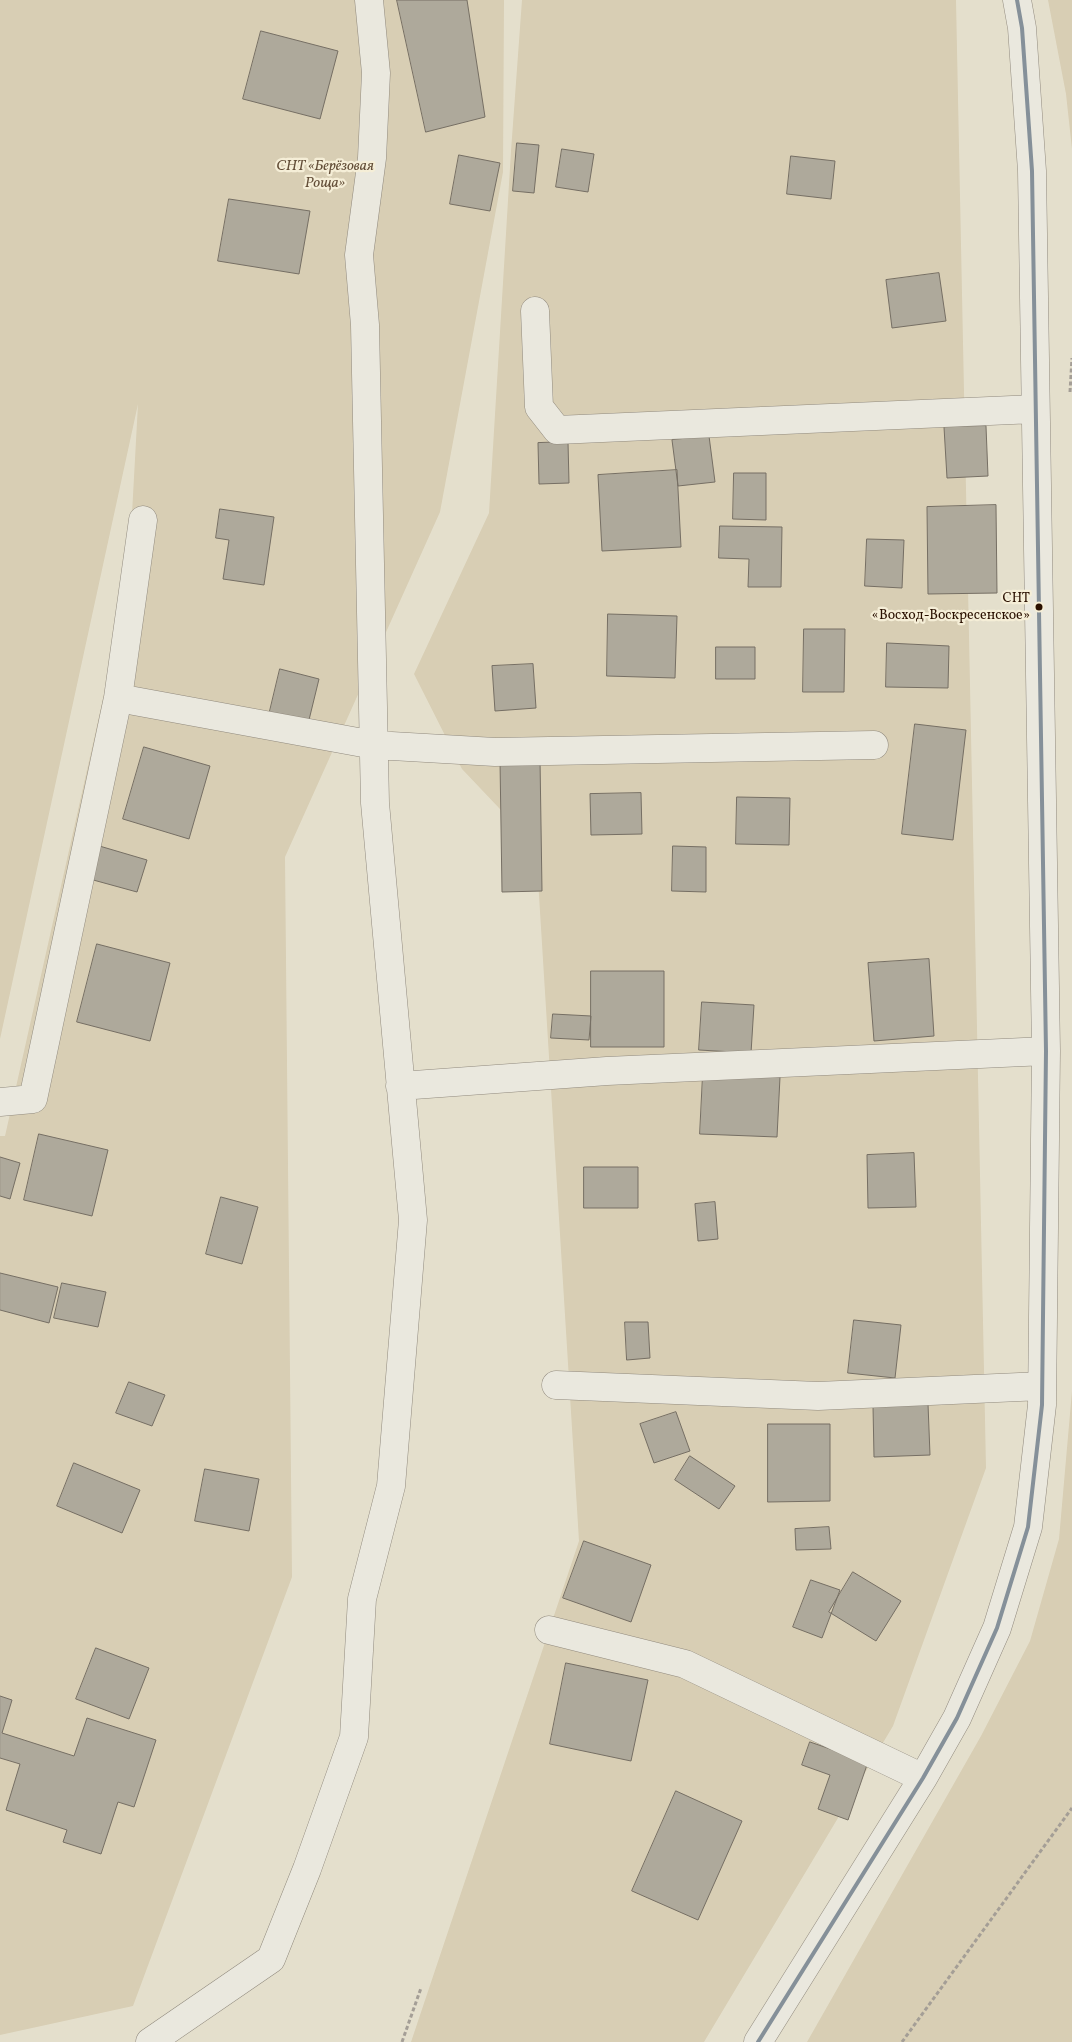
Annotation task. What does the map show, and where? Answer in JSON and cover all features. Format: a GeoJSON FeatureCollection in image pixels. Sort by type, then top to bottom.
{"type":"FeatureCollection","features":[{"type":"Feature","properties":{"kind":"street"},"geometry":{"type":"LineString","coordinates":[[150,2042],[271,1959],[307,1869],[354,1737],[362,1598],[391,1486],[413,1220],[376,803],[365,325],[358,255],[372,158],[376,82],[369,0]]}},
{"type":"Feature","properties":{"kind":"street"},"geometry":{"type":"LineString","coordinates":[[758,2042],[924,1778],[957,1718],[997,1628],[1028,1526],[1042,1405],[1046,1051],[1032,171],[1022,28],[1017,0]]}},
{"type":"Feature","properties":{"kind":"street"},"geometry":{"type":"LineString","coordinates":[[534,311],[540,407],[557,430],[1036,409]]}},
{"type":"Feature","properties":{"kind":"street"},"geometry":{"type":"LineString","coordinates":[[0,1102],[33,1099],[118,698],[143,520]]}},
{"type":"Feature","properties":{"kind":"street"},"geometry":{"type":"LineString","coordinates":[[118,698],[374,745],[496,752],[874,745]]}},
{"type":"Feature","properties":{"kind":"street"},"geometry":{"type":"LineString","coordinates":[[400,1086],[607,1072],[1046,1051]]}},
{"type":"Feature","properties":{"kind":"street"},"geometry":{"type":"LineString","coordinates":[[556,1385],[818,1396],[1042,1386]]}},
{"type":"Feature","properties":{"kind":"street"},"geometry":{"type":"LineString","coordinates":[[549,1630],[685,1664],[924,1778]]}},
{"type":"Feature","properties":{"kind":"path"},"geometry":{"type":"LineString","coordinates":[[902,2042],[1072,1808]]}},
{"type":"Feature","properties":{"kind":"path"},"geometry":{"type":"LineString","coordinates":[[402,2042],[421,1988]]}},
{"type":"Feature","properties":{"kind":"green space","name":"СНТ «Берёзовая Роща»"},"geometry":{"type":"Polygon","coordinates":[[[0,0],[504,0],[503,172],[440,512],[285,857],[292,1577],[133,2006],[0,2035],[0,1136],[5,1136],[128,587],[138,404],[0,1039],[0,0]]]}},
{"type":"Feature","properties":{"kind":"green space","name":"СНТ «Восход-Воскресенское»"},"geometry":{"type":"Polygon","coordinates":[[[522,0],[956,0],[986,1468],[893,1726],[704,2042],[411,2042],[579,1541],[536,847],[462,769],[414,674],[489,513],[522,0]]]}},
{"type":"Feature","properties":{"kind":"green space"},"geometry":{"type":"Polygon","coordinates":[[[1048,0],[1072,0],[1072,149],[1066,94],[1048,0]]]}},
{"type":"Feature","properties":{"kind":"green space"},"geometry":{"type":"Polygon","coordinates":[[[1072,1391],[1072,2042],[807,2042],[981,1736],[1030,1641],[1059,1539],[1072,1391]]]}},
{"type":"Feature","properties":{"kind":"building"},"geometry":{"type":"Polygon","coordinates":[[[397,0],[467,0],[485,117],[426,132],[397,0]]]}},
{"type":"Feature","properties":{"kind":"building"},"geometry":{"type":"Polygon","coordinates":[[[261,31],[338,51],[320,119],[243,99],[261,31]]]}},
{"type":"Feature","properties":{"kind":"building"},"geometry":{"type":"Polygon","coordinates":[[[517,143],[539,145],[534,193],[513,191],[517,143]]]}},
{"type":"Feature","properties":{"kind":"building"},"geometry":{"type":"Polygon","coordinates":[[[562,149],[594,154],[588,192],[556,187],[562,149]]]}},
{"type":"Feature","properties":{"kind":"building"},"geometry":{"type":"Polygon","coordinates":[[[459,155],[500,163],[490,211],[450,204],[459,155]]]}},
{"type":"Feature","properties":{"kind":"building"},"geometry":{"type":"Polygon","coordinates":[[[791,156],[835,161],[831,199],[787,194],[791,156]]]}},
{"type":"Feature","properties":{"kind":"building"},"geometry":{"type":"Polygon","coordinates":[[[229,199],[310,211],[299,274],[218,261],[229,199]]]}},
{"type":"Feature","properties":{"kind":"building"},"geometry":{"type":"Polygon","coordinates":[[[939,273],[946,321],[892,328],[886,280],[939,273]]]}},
{"type":"Feature","properties":{"kind":"building"},"geometry":{"type":"Polygon","coordinates":[[[986,426],[988,476],[947,478],[944,427],[986,426]]]}},
{"type":"Feature","properties":{"kind":"building"},"geometry":{"type":"Polygon","coordinates":[[[709,436],[715,482],[678,486],[672,440],[709,436]]]}},
{"type":"Feature","properties":{"kind":"building"},"geometry":{"type":"Polygon","coordinates":[[[568,442],[569,483],[539,484],[538,443],[568,442]]]}},
{"type":"Feature","properties":{"kind":"building"},"geometry":{"type":"Polygon","coordinates":[[[677,470],[681,547],[602,551],[598,475],[677,470]]]}},
{"type":"Feature","properties":{"kind":"building"},"geometry":{"type":"Polygon","coordinates":[[[734,473],[766,473],[766,520],[733,519],[734,473]]]}},
{"type":"Feature","properties":{"kind":"building"},"geometry":{"type":"Polygon","coordinates":[[[996,505],[997,593],[928,594],[927,507],[996,505]]]}},
{"type":"Feature","properties":{"kind":"building"},"geometry":{"type":"Polygon","coordinates":[[[220,509],[274,517],[264,585],[223,579],[229,540],[216,538],[220,509]]]}},
{"type":"Feature","properties":{"kind":"building"},"geometry":{"type":"Polygon","coordinates":[[[720,526],[782,527],[781,587],[748,587],[749,559],[719,558],[720,526]]]}},
{"type":"Feature","properties":{"kind":"building"},"geometry":{"type":"Polygon","coordinates":[[[867,539],[904,540],[902,588],[865,586],[867,539]]]}},
{"type":"Feature","properties":{"kind":"building"},"geometry":{"type":"Polygon","coordinates":[[[608,614],[677,616],[675,678],[607,676],[608,614]]]}},
{"type":"Feature","properties":{"kind":"building"},"geometry":{"type":"Polygon","coordinates":[[[804,629],[845,629],[844,692],[803,692],[804,629]]]}},
{"type":"Feature","properties":{"kind":"building"},"geometry":{"type":"Polygon","coordinates":[[[887,643],[949,646],[948,688],[886,687],[887,643]]]}},
{"type":"Feature","properties":{"kind":"building"},"geometry":{"type":"Polygon","coordinates":[[[716,647],[755,647],[755,679],[716,679],[716,647]]]}},
{"type":"Feature","properties":{"kind":"building"},"geometry":{"type":"Polygon","coordinates":[[[533,664],[536,708],[495,711],[492,666],[533,664]]]}},
{"type":"Feature","properties":{"kind":"building"},"geometry":{"type":"Polygon","coordinates":[[[280,669],[319,679],[308,724],[269,715],[280,669]]]}},
{"type":"Feature","properties":{"kind":"building"},"geometry":{"type":"Polygon","coordinates":[[[915,724],[966,730],[953,840],[902,834],[915,724]]]}},
{"type":"Feature","properties":{"kind":"building"},"geometry":{"type":"Polygon","coordinates":[[[144,747],[210,766],[189,839],[123,819],[144,747]]]}},
{"type":"Feature","properties":{"kind":"building"},"geometry":{"type":"Polygon","coordinates":[[[540,759],[542,891],[502,892],[500,760],[540,759]]]}},
{"type":"Feature","properties":{"kind":"building"},"geometry":{"type":"Polygon","coordinates":[[[641,793],[642,834],[591,835],[590,794],[641,793]]]}},
{"type":"Feature","properties":{"kind":"building"},"geometry":{"type":"Polygon","coordinates":[[[737,797],[790,798],[789,845],[736,844],[737,797]]]}},
{"type":"Feature","properties":{"kind":"building"},"geometry":{"type":"Polygon","coordinates":[[[96,845],[147,860],[137,892],[86,878],[96,845]]]}},
{"type":"Feature","properties":{"kind":"building"},"geometry":{"type":"Polygon","coordinates":[[[673,846],[706,847],[706,892],[672,891],[673,846]]]}},
{"type":"Feature","properties":{"kind":"building"},"geometry":{"type":"Polygon","coordinates":[[[97,944],[170,963],[150,1041],[77,1022],[97,944]]]}},
{"type":"Feature","properties":{"kind":"building"},"geometry":{"type":"Polygon","coordinates":[[[929,959],[934,1036],[874,1041],[868,963],[929,959]]]}},
{"type":"Feature","properties":{"kind":"building"},"geometry":{"type":"Polygon","coordinates":[[[591,971],[664,971],[664,1047],[591,1047],[591,971]]]}},
{"type":"Feature","properties":{"kind":"building"},"geometry":{"type":"Polygon","coordinates":[[[702,1002],[754,1005],[751,1053],[699,1050],[702,1002]]]}},
{"type":"Feature","properties":{"kind":"building"},"geometry":{"type":"Polygon","coordinates":[[[553,1014],[591,1016],[589,1040],[551,1038],[553,1014]]]}},
{"type":"Feature","properties":{"kind":"building"},"geometry":{"type":"Polygon","coordinates":[[[703,1074],[780,1077],[777,1137],[700,1134],[703,1074]]]}},
{"type":"Feature","properties":{"kind":"building"},"geometry":{"type":"Polygon","coordinates":[[[39,1134],[108,1150],[92,1216],[24,1200],[39,1134]]]}},
{"type":"Feature","properties":{"kind":"building"},"geometry":{"type":"Polygon","coordinates":[[[914,1153],[916,1207],[868,1208],[867,1155],[914,1153]]]}},
{"type":"Feature","properties":{"kind":"building"},"geometry":{"type":"Polygon","coordinates":[[[0,1157],[20,1163],[10,1199],[0,1196],[0,1157]]]}},
{"type":"Feature","properties":{"kind":"building"},"geometry":{"type":"Polygon","coordinates":[[[584,1167],[638,1167],[638,1208],[584,1208],[584,1167]]]}},
{"type":"Feature","properties":{"kind":"building"},"geometry":{"type":"Polygon","coordinates":[[[221,1197],[258,1207],[242,1264],[206,1254],[221,1197]]]}},
{"type":"Feature","properties":{"kind":"building"},"geometry":{"type":"Polygon","coordinates":[[[715,1202],[718,1239],[698,1241],[695,1204],[715,1202]]]}},
{"type":"Feature","properties":{"kind":"building"},"geometry":{"type":"Polygon","coordinates":[[[0,1273],[58,1287],[49,1323],[0,1310],[0,1273]]]}},
{"type":"Feature","properties":{"kind":"building"},"geometry":{"type":"Polygon","coordinates":[[[62,1283],[106,1292],[98,1327],[54,1318],[62,1283]]]}},
{"type":"Feature","properties":{"kind":"building"},"geometry":{"type":"Polygon","coordinates":[[[854,1320],[901,1325],[895,1378],[848,1373],[854,1320]]]}},
{"type":"Feature","properties":{"kind":"building"},"geometry":{"type":"Polygon","coordinates":[[[625,1322],[648,1322],[650,1358],[627,1360],[625,1322]]]}},
{"type":"Feature","properties":{"kind":"building"},"geometry":{"type":"Polygon","coordinates":[[[129,1382],[165,1395],[152,1426],[116,1413],[129,1382]]]}},
{"type":"Feature","properties":{"kind":"building"},"geometry":{"type":"Polygon","coordinates":[[[928,1404],[930,1455],[874,1457],[873,1406],[928,1404]]]}},
{"type":"Feature","properties":{"kind":"building"},"geometry":{"type":"Polygon","coordinates":[[[676,1412],[690,1451],[654,1463],[640,1424],[676,1412]]]}},
{"type":"Feature","properties":{"kind":"building"},"geometry":{"type":"Polygon","coordinates":[[[768,1424],[830,1424],[830,1501],[768,1502],[768,1424]]]}},
{"type":"Feature","properties":{"kind":"building"},"geometry":{"type":"Polygon","coordinates":[[[690,1456],[735,1486],[719,1509],[675,1480],[690,1456]]]}},
{"type":"Feature","properties":{"kind":"building"},"geometry":{"type":"Polygon","coordinates":[[[74,1463],[140,1490],[122,1533],[57,1506],[74,1463]]]}},
{"type":"Feature","properties":{"kind":"building"},"geometry":{"type":"Polygon","coordinates":[[[205,1469],[259,1479],[249,1531],[195,1521],[205,1469]]]}},
{"type":"Feature","properties":{"kind":"building"},"geometry":{"type":"Polygon","coordinates":[[[829,1527],[831,1549],[796,1550],[795,1529],[829,1527]]]}},
{"type":"Feature","properties":{"kind":"building"},"geometry":{"type":"Polygon","coordinates":[[[584,1541],[651,1565],[631,1622],[563,1598],[584,1541]]]}},
{"type":"Feature","properties":{"kind":"building"},"geometry":{"type":"Polygon","coordinates":[[[853,1572],[901,1601],[876,1641],[829,1612],[853,1572]]]}},
{"type":"Feature","properties":{"kind":"building"},"geometry":{"type":"Polygon","coordinates":[[[811,1580],[840,1590],[822,1638],[793,1627],[811,1580]]]}},
{"type":"Feature","properties":{"kind":"building"},"geometry":{"type":"Polygon","coordinates":[[[96,1648],[149,1668],[129,1719],[76,1699],[96,1648]]]}},
{"type":"Feature","properties":{"kind":"building"},"geometry":{"type":"Polygon","coordinates":[[[566,1663],[648,1680],[631,1761],[550,1744],[566,1663]]]}},
{"type":"Feature","properties":{"kind":"building"},"geometry":{"type":"Polygon","coordinates":[[[0,1696],[12,1700],[2,1733],[74,1756],[87,1718],[156,1740],[134,1807],[118,1802],[101,1854],[63,1842],[67,1830],[6,1810],[20,1764],[0,1758],[0,1696]]]}},
{"type":"Feature","properties":{"kind":"building"},"geometry":{"type":"Polygon","coordinates":[[[810,1742],[868,1762],[848,1820],[818,1809],[830,1775],[802,1765],[810,1742]]]}},
{"type":"Feature","properties":{"kind":"building"},"geometry":{"type":"Polygon","coordinates":[[[676,1791],[742,1821],[698,1920],[632,1891],[676,1791]]]}},
{"type":"Feature","properties":{"kind":"transit line"},"geometry":{"type":"LineString","coordinates":[[758,2042],[923,1778],[957,1718],[997,1628],[1028,1527],[1042,1405],[1046,1051],[1032,171],[1022,28],[1017,0]]}},
{"type":"Feature","properties":{"kind":"place","name":"СНТ «Восход-Воскресенское»"},"geometry":{"type":"Point","coordinates":[1039,607]}}]}
